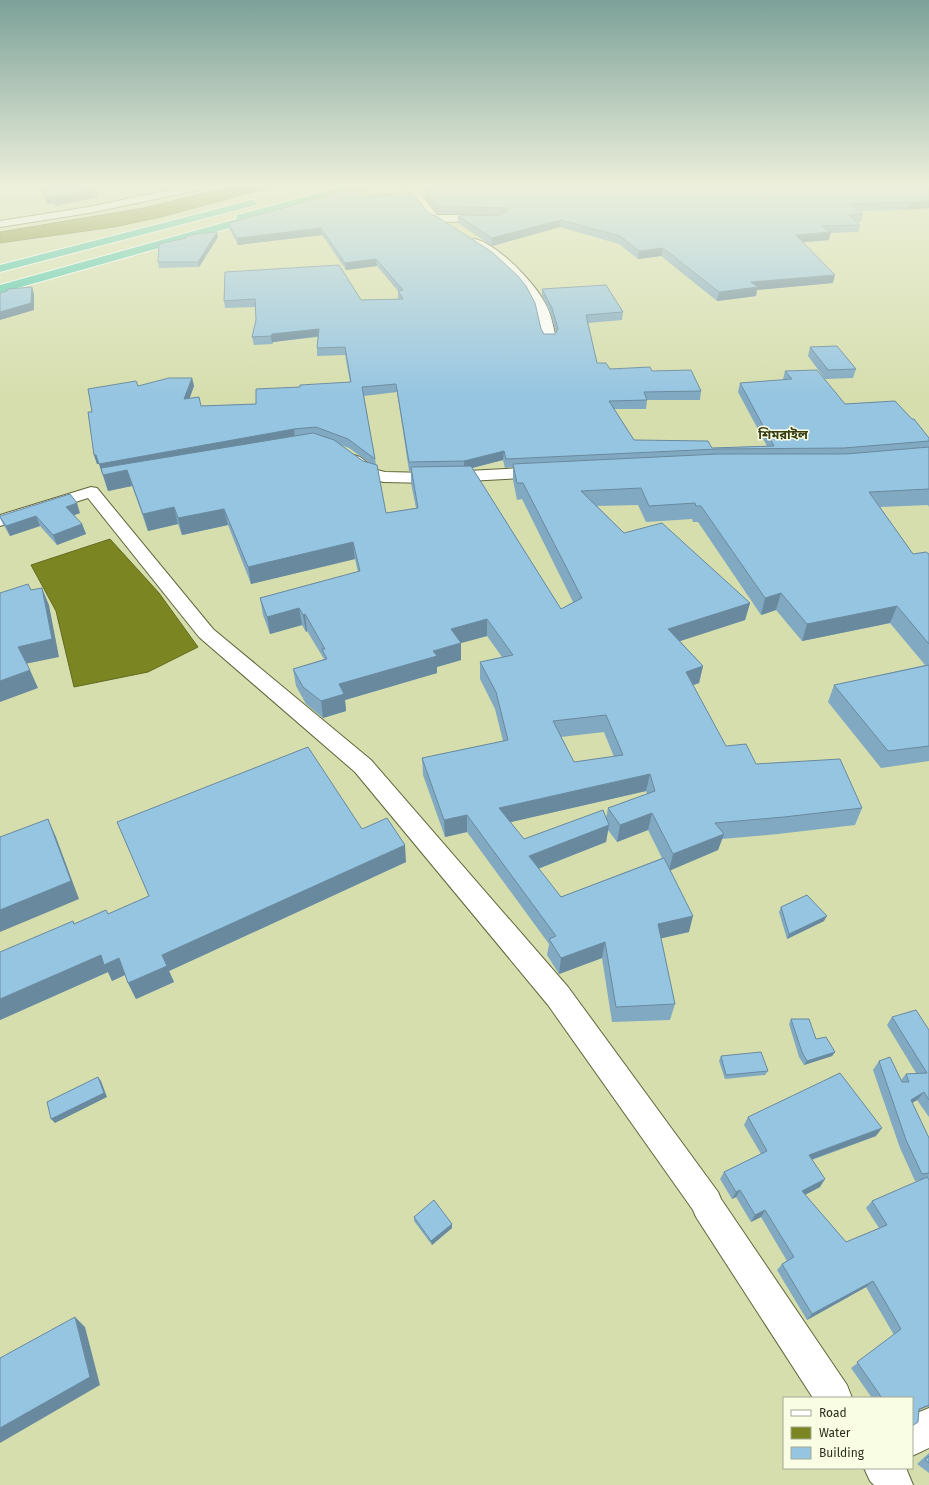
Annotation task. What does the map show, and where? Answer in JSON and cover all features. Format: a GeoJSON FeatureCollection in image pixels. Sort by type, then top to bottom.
{"type":"FeatureCollection","features":[{"type":"Feature","properties":{"kind":"highway"},"geometry":{"type":"LineString","coordinates":[[0,264],[37,256]]}},
{"type":"Feature","properties":{"kind":"highway"},"geometry":{"type":"LineString","coordinates":[[0,269],[48,256]]}},
{"type":"Feature","properties":{"kind":"highway"},"geometry":{"type":"LineString","coordinates":[[0,275],[70,256]]}},
{"type":"Feature","properties":{"kind":"highway"},"geometry":{"type":"LineString","coordinates":[[0,282],[94,256]]}},
{"type":"Feature","properties":{"kind":"highway"},"geometry":{"type":"LineString","coordinates":[[0,289],[118,256]]}},
{"type":"Feature","properties":{"kind":"street"},"geometry":{"type":"LineString","coordinates":[[496,256],[520,278],[541,307],[549,337]]}},
{"type":"Feature","properties":{"kind":"street"},"geometry":{"type":"LineString","coordinates":[[342,452],[371,473],[383,477],[430,478],[557,472]]}},
{"type":"Feature","properties":{"kind":"street"},"geometry":{"type":"LineString","coordinates":[[0,521],[93,485],[206,633],[363,766],[558,996],[707,1203],[707,1206],[833,1397]]}},
{"type":"Feature","properties":{"kind":"street"},"geometry":{"type":"LineString","coordinates":[[913,1436],[929,1426]]}},
{"type":"Feature","properties":{"kind":"water"},"geometry":{"type":"Polygon","coordinates":[[[110,539],[159,593],[198,647],[148,672],[74,687],[56,611],[31,565],[110,539]]]}},
{"type":"Feature","properties":{"kind":"building"},"geometry":{"type":"Polygon","coordinates":[[[158,256],[202,256],[198,262],[158,262],[158,256]]]}},
{"type":"Feature","properties":{"kind":"building"},"geometry":{"type":"Polygon","coordinates":[[[340,256],[497,256],[518,276],[526,286],[535,303],[541,329],[544,334],[555,334],[558,329],[552,308],[542,289],[606,285],[623,312],[586,315],[597,363],[606,363],[610,369],[650,367],[652,371],[691,370],[701,391],[644,392],[647,400],[609,401],[634,440],[708,441],[712,448],[774,446],[740,383],[792,379],[785,371],[817,370],[845,404],[895,401],[912,419],[914,419],[929,438],[929,441],[844,448],[717,449],[506,459],[504,451],[464,461],[409,462],[396,384],[362,387],[375,459],[348,439],[316,427],[294,429],[99,464],[96,455],[94,455],[88,412],[92,412],[88,389],[136,381],[138,386],[169,378],[192,378],[184,399],[199,397],[201,406],[256,404],[256,389],[300,387],[300,385],[351,382],[345,347],[317,348],[319,329],[272,334],[271,336],[252,337],[256,320],[255,299],[224,301],[225,272],[339,265],[361,300],[403,299],[398,291],[403,290],[376,259],[345,263],[340,256]]]}},
{"type":"Feature","properties":{"kind":"building"},"geometry":{"type":"Polygon","coordinates":[[[674,256],[817,256],[835,275],[751,282],[758,287],[719,292],[674,256]]]}},
{"type":"Feature","properties":{"kind":"building"},"geometry":{"type":"Polygon","coordinates":[[[32,287],[31,303],[0,312],[0,293],[7,291],[8,289],[32,287]]]}},
{"type":"Feature","properties":{"kind":"building"},"geometry":{"type":"Polygon","coordinates":[[[837,346],[856,369],[828,370],[810,347],[837,346]]]}},
{"type":"Feature","properties":{"kind":"building"},"geometry":{"type":"Polygon","coordinates":[[[313,433],[334,440],[363,461],[377,465],[386,513],[418,508],[411,467],[471,466],[561,609],[582,598],[523,483],[517,483],[513,464],[718,454],[846,454],[929,447],[929,489],[869,492],[913,554],[926,552],[929,554],[929,644],[897,606],[807,624],[781,593],[765,598],[701,506],[696,506],[695,503],[649,506],[641,488],[581,491],[624,533],[662,523],[750,603],[668,629],[703,666],[686,672],[726,746],[746,744],[756,764],[840,759],[862,808],[715,823],[724,834],[673,854],[652,813],[620,825],[608,808],[655,791],[650,774],[499,808],[524,839],[603,810],[609,825],[529,856],[561,897],[664,858],[693,916],[658,924],[675,1004],[616,1007],[605,942],[561,958],[549,939],[556,936],[467,815],[444,820],[422,758],[508,740],[496,692],[480,662],[513,655],[487,619],[451,629],[461,643],[433,651],[437,656],[339,684],[344,694],[321,701],[303,687],[293,669],[327,659],[322,649],[325,649],[305,614],[303,615],[299,608],[267,617],[260,598],[360,571],[353,542],[248,567],[224,509],[178,518],[174,507],[143,514],[127,470],[103,475],[101,468],[313,433]],[[606,715],[553,721],[574,762],[623,755],[606,715]]]}},
{"type":"Feature","properties":{"kind":"building"},"geometry":{"type":"Polygon","coordinates":[[[70,494],[77,503],[66,507],[82,524],[53,535],[36,516],[6,526],[0,517],[0,516],[70,494]]]}},
{"type":"Feature","properties":{"kind":"building"},"geometry":{"type":"Polygon","coordinates":[[[28,584],[31,590],[42,588],[52,639],[18,647],[30,670],[0,681],[0,593],[28,584]]]}},
{"type":"Feature","properties":{"kind":"building"},"geometry":{"type":"Polygon","coordinates":[[[929,665],[929,746],[888,751],[834,685],[929,665]]]}},
{"type":"Feature","properties":{"kind":"building"},"geometry":{"type":"Polygon","coordinates":[[[308,747],[362,829],[387,818],[405,845],[162,955],[167,966],[128,983],[119,958],[104,965],[101,955],[0,999],[0,952],[73,921],[74,924],[106,910],[108,914],[149,896],[117,822],[308,747]]]}},
{"type":"Feature","properties":{"kind":"building"},"geometry":{"type":"Polygon","coordinates":[[[48,819],[71,881],[0,910],[0,837],[48,819]]]}},
{"type":"Feature","properties":{"kind":"building"},"geometry":{"type":"Polygon","coordinates":[[[807,895],[827,916],[789,934],[781,907],[807,895]]]}},
{"type":"Feature","properties":{"kind":"building"},"geometry":{"type":"Polygon","coordinates":[[[916,1010],[929,1030],[929,1100],[924,1092],[911,1100],[929,1138],[929,1173],[922,1174],[906,1140],[879,1061],[890,1057],[902,1082],[909,1082],[906,1074],[927,1073],[892,1017],[916,1010]]]}},
{"type":"Feature","properties":{"kind":"building"},"geometry":{"type":"Polygon","coordinates":[[[791,1019],[809,1019],[816,1039],[826,1037],[835,1052],[807,1061],[802,1052],[791,1019]]]}},
{"type":"Feature","properties":{"kind":"building"},"geometry":{"type":"Polygon","coordinates":[[[761,1052],[768,1071],[726,1075],[721,1056],[761,1052]]]}},
{"type":"Feature","properties":{"kind":"building"},"geometry":{"type":"Polygon","coordinates":[[[840,1073],[882,1128],[809,1155],[825,1179],[802,1191],[846,1242],[887,1225],[872,1201],[927,1177],[929,1180],[929,1405],[919,1409],[918,1422],[913,1425],[913,1397],[881,1397],[857,1362],[901,1329],[873,1281],[812,1314],[782,1264],[794,1257],[765,1210],[755,1215],[740,1190],[736,1192],[724,1172],[767,1151],[748,1117],[840,1073]]]}},
{"type":"Feature","properties":{"kind":"building"},"geometry":{"type":"Polygon","coordinates":[[[98,1077],[104,1093],[51,1119],[47,1102],[98,1077]]]}},
{"type":"Feature","properties":{"kind":"building"},"geometry":{"type":"Polygon","coordinates":[[[434,1200],[452,1224],[431,1241],[414,1217],[434,1200]]]}},
{"type":"Feature","properties":{"kind":"building"},"geometry":{"type":"Polygon","coordinates":[[[75,1317],[90,1377],[0,1428],[0,1358],[75,1317]]]}},
{"type":"Feature","properties":{"kind":"building"},"geometry":{"type":"Polygon","coordinates":[[[929,1456],[929,1463],[925,1460],[929,1456]]]}},
{"type":"Feature","properties":{"kind":"district","name":"শিমরাইল"},"geometry":{"type":"Point","coordinates":[783,434]}}]}
